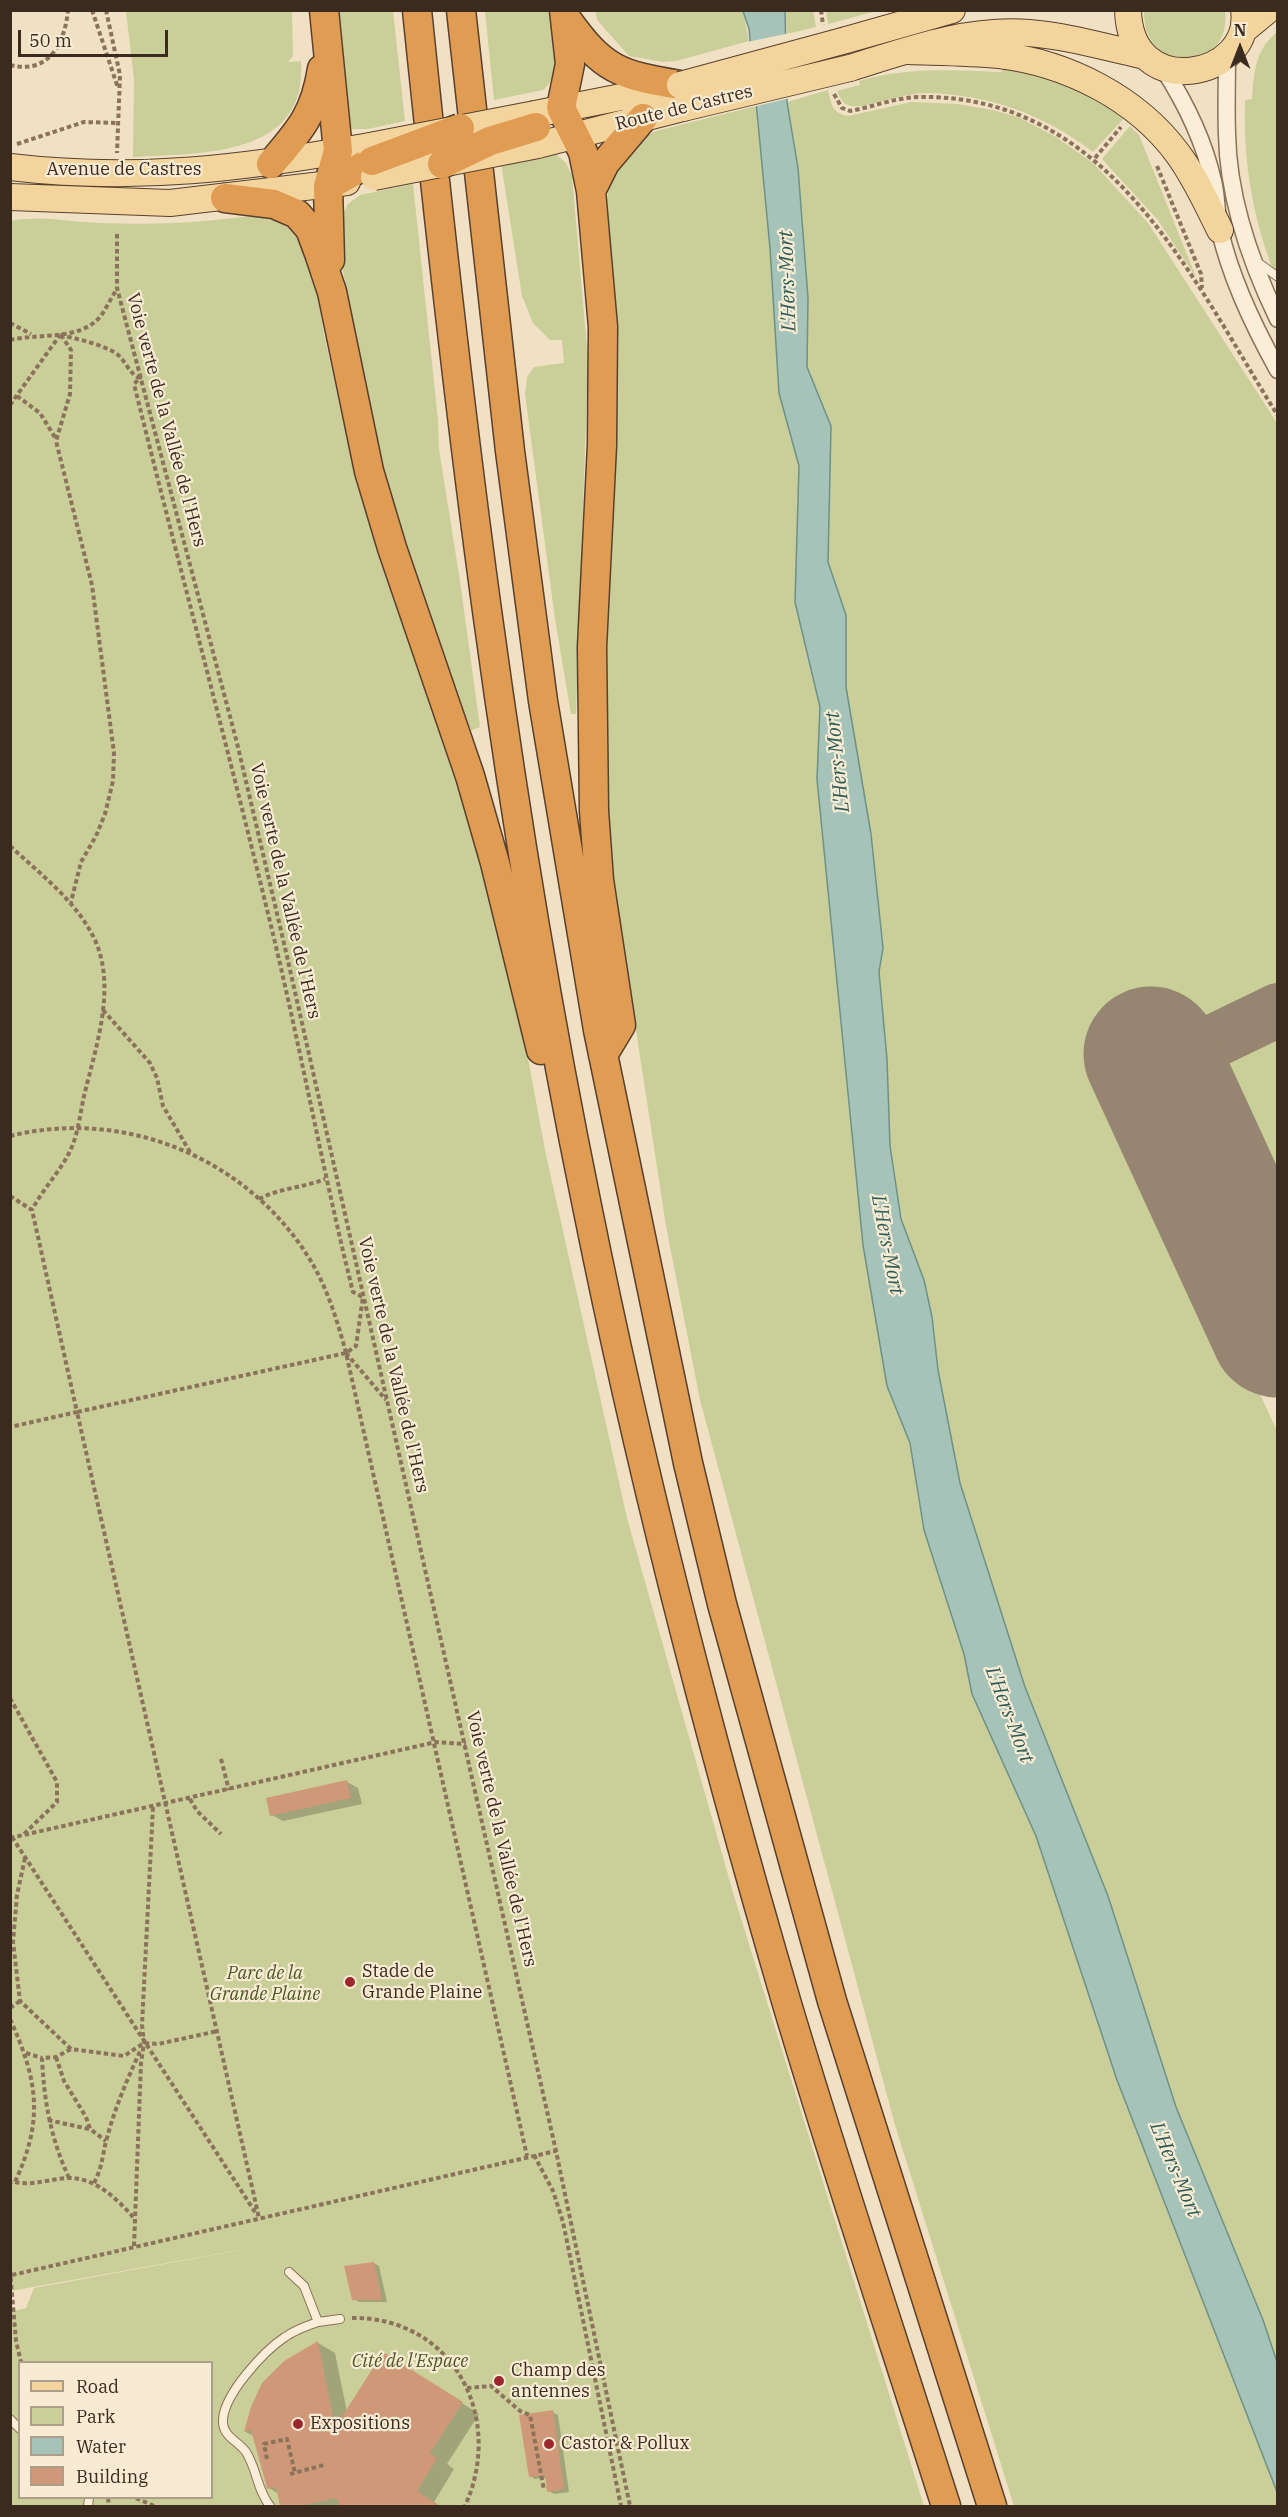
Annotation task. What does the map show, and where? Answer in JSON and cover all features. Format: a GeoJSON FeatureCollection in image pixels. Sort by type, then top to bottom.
{"type":"FeatureCollection","features":[{"type":"Feature","properties":{"kind":"highway"},"geometry":{"type":"LineString","coordinates":[[324,10],[325,46],[338,151],[328,186],[332,292]]}},
{"type":"Feature","properties":{"kind":"highway"},"geometry":{"type":"LineString","coordinates":[[417,10],[459,392],[500,705],[542,968],[586,1205],[663,1547],[724,1784],[789,2010],[946,2506]]}},
{"type":"Feature","properties":{"kind":"highway"},"geometry":{"type":"LineString","coordinates":[[461,10],[510,451],[543,700],[603,1055],[688,1463],[722,1605],[832,2001],[992,2506]]}},
{"type":"Feature","properties":{"kind":"highway"},"geometry":{"type":"LineString","coordinates":[[564,13],[597,57],[612,68],[682,97]]}},
{"type":"Feature","properties":{"kind":"highway"},"geometry":{"type":"LineString","coordinates":[[543,124],[570,64],[564,13]]}},
{"type":"Feature","properties":{"kind":"highway"},"geometry":{"type":"LineString","coordinates":[[272,164],[310,115],[318,92],[325,46]]}},
{"type":"Feature","properties":{"kind":"highway"},"geometry":{"type":"LineString","coordinates":[[591,191],[609,158],[643,118]]}},
{"type":"Feature","properties":{"kind":"highway"},"geometry":{"type":"LineString","coordinates":[[442,164],[489,141],[543,124],[575,134],[585,159],[591,191],[603,327],[602,445],[592,646],[593,802],[599,880],[621,1024],[603,1055]]}},
{"type":"Feature","properties":{"kind":"highway"},"geometry":{"type":"LineString","coordinates":[[328,186],[372,161],[460,128]]}},
{"type":"Feature","properties":{"kind":"highway"},"geometry":{"type":"LineString","coordinates":[[225,198],[274,204],[297,214],[310,229],[332,292],[369,471],[392,548],[470,776],[513,934],[529,1007],[586,1205]]}},
{"type":"Feature","properties":{"kind":"main road","name":"Route de Castres"},"geometry":{"type":"LineString","coordinates":[[543,124],[575,134],[643,118],[682,97],[846,40],[952,10]]}},
{"type":"Feature","properties":{"kind":"main road"},"geometry":{"type":"LineString","coordinates":[[1128,10],[1131,38],[1142,55],[1163,68],[1186,71],[1212,66],[1227,56],[1244,20],[1268,10]]}},
{"type":"Feature","properties":{"kind":"main road","name":"Route de Castres"},"geometry":{"type":"LineString","coordinates":[[460,128],[543,124],[850,68],[976,34],[1004,32],[1052,36],[1142,55]]}},
{"type":"Feature","properties":{"kind":"main road"},"geometry":{"type":"LineString","coordinates":[[908,51],[998,55],[1025,60],[1060,70],[1106,90],[1131,106],[1177,152],[1193,175],[1220,230]]}},
{"type":"Feature","properties":{"kind":"main road"},"geometry":{"type":"LineString","coordinates":[[272,164],[338,151],[372,161],[442,164]]}},
{"type":"Feature","properties":{"kind":"main road","name":"Avenue de Castres"},"geometry":{"type":"LineString","coordinates":[[10,167],[157,174],[272,164]]}},
{"type":"Feature","properties":{"kind":"main road"},"geometry":{"type":"LineString","coordinates":[[225,198],[328,186]]}},
{"type":"Feature","properties":{"kind":"main road","name":"Avenue de Castres"},"geometry":{"type":"LineString","coordinates":[[10,196],[170,203],[225,198]]}},
{"type":"Feature","properties":{"kind":"street"},"geometry":{"type":"LineString","coordinates":[[1227,56],[1228,155],[1239,210],[1253,259],[1278,318]]}},
{"type":"Feature","properties":{"kind":"street"},"geometry":{"type":"LineString","coordinates":[[1163,68],[1179,93],[1200,139],[1214,181],[1220,230],[1246,305],[1278,370]]}},
{"type":"Feature","properties":{"kind":"lane"},"geometry":{"type":"LineString","coordinates":[[1253,259],[1278,278]]}},
{"type":"Feature","properties":{"kind":"lane"},"geometry":{"type":"LineString","coordinates":[[289,2272],[304,2286],[318,2322]]}},
{"type":"Feature","properties":{"kind":"lane"},"geometry":{"type":"LineString","coordinates":[[270,2506],[259,2488],[246,2451],[224,2429],[223,2419],[241,2381],[283,2338],[318,2322],[340,2319]]}},
{"type":"Feature","properties":{"kind":"path"},"geometry":{"type":"LineString","coordinates":[[10,65],[23,68],[40,65],[55,54],[67,27],[68,10]]}},
{"type":"Feature","properties":{"kind":"path"},"geometry":{"type":"LineString","coordinates":[[93,10],[106,60],[119,92]]}},
{"type":"Feature","properties":{"kind":"path"},"geometry":{"type":"LineString","coordinates":[[106,10],[120,75],[117,157]]}},
{"type":"Feature","properties":{"kind":"path"},"geometry":{"type":"LineString","coordinates":[[890,101],[915,97],[943,98],[993,106],[1016,113],[1064,136],[1095,158],[1123,185],[1202,289],[1278,416]]}},
{"type":"Feature","properties":{"kind":"path"},"geometry":{"type":"LineString","coordinates":[[10,146],[84,122],[117,123]]}},
{"type":"Feature","properties":{"kind":"path"},"geometry":{"type":"LineString","coordinates":[[1095,158],[1122,126]]}},
{"type":"Feature","properties":{"kind":"path"},"geometry":{"type":"LineString","coordinates":[[1153,156],[1201,274],[1202,289]]}},
{"type":"Feature","properties":{"kind":"path","name":"Voie verte de la Vallée de l'Hers"},"geometry":{"type":"LineString","coordinates":[[117,234],[117,288],[237,743],[466,1744],[556,2151],[630,2506]]}},
{"type":"Feature","properties":{"kind":"path"},"geometry":{"type":"LineString","coordinates":[[10,340],[32,335],[60,335],[87,329],[100,316],[117,288]]}},
{"type":"Feature","properties":{"kind":"path"},"geometry":{"type":"LineString","coordinates":[[10,323],[32,335]]}},
{"type":"Feature","properties":{"kind":"path"},"geometry":{"type":"LineString","coordinates":[[10,1427],[346,1353],[356,1346],[363,1296],[353,1292],[325,1179],[316,1124],[272,932],[134,384],[140,378],[134,376],[116,353],[93,343],[60,335]]}},
{"type":"Feature","properties":{"kind":"path"},"geometry":{"type":"LineString","coordinates":[[10,405],[60,335]]}},
{"type":"Feature","properties":{"kind":"path"},"geometry":{"type":"LineString","coordinates":[[56,441],[71,385],[71,350],[60,335]]}},
{"type":"Feature","properties":{"kind":"path"},"geometry":{"type":"LineString","coordinates":[[17,396],[40,413],[56,441],[92,585],[114,753],[113,781],[105,814],[81,862],[71,902]]}},
{"type":"Feature","properties":{"kind":"path"},"geometry":{"type":"LineString","coordinates":[[10,846],[71,902],[93,937],[102,960],[102,1010],[77,1127],[70,1152],[44,1188],[32,1210],[259,2218]]}},
{"type":"Feature","properties":{"kind":"path"},"geometry":{"type":"LineString","coordinates":[[102,1010],[150,1063],[157,1078],[163,1106],[191,1153]]}},
{"type":"Feature","properties":{"kind":"path"},"geometry":{"type":"LineString","coordinates":[[10,1136],[77,1127],[140,1135],[191,1153],[236,1179],[259,1199],[284,1224],[313,1265],[336,1318],[346,1353],[436,1742],[527,2156]]}},
{"type":"Feature","properties":{"kind":"path"},"geometry":{"type":"LineString","coordinates":[[259,1199],[272,1192],[306,1187],[325,1179]]}},
{"type":"Feature","properties":{"kind":"path"},"geometry":{"type":"LineString","coordinates":[[10,1196],[32,1210]]}},
{"type":"Feature","properties":{"kind":"path"},"geometry":{"type":"LineString","coordinates":[[346,1353],[387,1402]]}},
{"type":"Feature","properties":{"kind":"path"},"geometry":{"type":"LineString","coordinates":[[10,1698],[57,1782],[57,1802],[23,1835]]}},
{"type":"Feature","properties":{"kind":"path"},"geometry":{"type":"LineString","coordinates":[[259,2218],[11,1838],[436,1742],[466,1744]]}},
{"type":"Feature","properties":{"kind":"path"},"geometry":{"type":"LineString","coordinates":[[221,1759],[229,1790]]}},
{"type":"Feature","properties":{"kind":"path"},"geometry":{"type":"LineString","coordinates":[[190,1799],[196,1811],[221,1834]]}},
{"type":"Feature","properties":{"kind":"path"},"geometry":{"type":"LineString","coordinates":[[134,2246],[153,1807]]}},
{"type":"Feature","properties":{"kind":"path"},"geometry":{"type":"LineString","coordinates":[[25,1858],[17,1895],[13,1942],[20,2001],[71,2049]]}},
{"type":"Feature","properties":{"kind":"path"},"geometry":{"type":"LineString","coordinates":[[10,2008],[20,2001]]}},
{"type":"Feature","properties":{"kind":"path"},"geometry":{"type":"LineString","coordinates":[[10,2019],[26,2053],[34,2101],[34,2126],[30,2151],[13,2182],[24,2184],[69,2178],[94,2183],[134,2218]]}},
{"type":"Feature","properties":{"kind":"path"},"geometry":{"type":"LineString","coordinates":[[26,2053],[42,2058],[56,2057],[71,2049],[124,2056],[144,2043],[158,2044],[218,2031]]}},
{"type":"Feature","properties":{"kind":"path"},"geometry":{"type":"LineString","coordinates":[[94,2183],[103,2164],[106,2141],[123,2090],[144,2043]]}},
{"type":"Feature","properties":{"kind":"path"},"geometry":{"type":"LineString","coordinates":[[56,2057],[64,2081],[86,2117],[90,2129]]}},
{"type":"Feature","properties":{"kind":"path"},"geometry":{"type":"LineString","coordinates":[[42,2058],[48,2120],[56,2149],[69,2178]]}},
{"type":"Feature","properties":{"kind":"path"},"geometry":{"type":"LineString","coordinates":[[48,2120],[90,2129],[106,2141]]}},
{"type":"Feature","properties":{"kind":"path"},"geometry":{"type":"LineString","coordinates":[[21,2361],[12,2305],[11,2272],[556,2151]]}},
{"type":"Feature","properties":{"kind":"path"},"geometry":{"type":"LineString","coordinates":[[534,2155],[553,2191],[563,2222],[621,2506]]}},
{"type":"Feature","properties":{"kind":"path"},"geometry":{"type":"LineString","coordinates":[[340,2319],[369,2318],[399,2326],[422,2336],[443,2352],[455,2366],[467,2388],[474,2409],[479,2450],[478,2470],[465,2506]]}},
{"type":"Feature","properties":{"kind":"path"},"geometry":{"type":"LineString","coordinates":[[467,2388],[491,2386],[520,2411],[531,2415],[544,2490]]}},
{"type":"Feature","properties":{"kind":"path"},"geometry":{"type":"LineString","coordinates":[[266,2444],[286,2439],[292,2473],[324,2465]]}},
{"type":"Feature","properties":{"kind":"path"},"geometry":{"type":"LineString","coordinates":[[291,2457],[298,2456]]}},
{"type":"Feature","properties":{"kind":"path"},"geometry":{"type":"LineString","coordinates":[[138,2499],[154,2506]]}},
{"type":"Feature","properties":{"kind":"green space"},"geometry":{"type":"Polygon","coordinates":[[[826,10],[877,10],[877,11],[828,24],[826,10]]]}},
{"type":"Feature","properties":{"kind":"green space"},"geometry":{"type":"Polygon","coordinates":[[[126,11],[292,11],[293,56],[288,62],[301,61],[299,93],[287,116],[269,133],[245,144],[189,154],[133,157],[134,79],[126,11]]]}},
{"type":"Feature","properties":{"kind":"green space"},"geometry":{"type":"Polygon","coordinates":[[[335,11],[393,11],[405,121],[368,129],[349,129],[335,11]]]}},
{"type":"Feature","properties":{"kind":"green space"},"geometry":{"type":"Polygon","coordinates":[[[485,11],[548,11],[555,42],[556,63],[550,82],[543,90],[494,100],[485,11]]]}},
{"type":"Feature","properties":{"kind":"green space"},"geometry":{"type":"Polygon","coordinates":[[[595,11],[743,11],[749,41],[676,61],[663,62],[629,56],[598,21],[595,11]]]}},
{"type":"Feature","properties":{"kind":"green space"},"geometry":{"type":"Polygon","coordinates":[[[785,11],[813,11],[816,27],[787,34],[785,11]]]}},
{"type":"Feature","properties":{"kind":"green space"},"geometry":{"type":"Polygon","coordinates":[[[1144,11],[1225,11],[1224,32],[1215,46],[1202,56],[1187,59],[1171,56],[1157,48],[1147,32],[1144,11]]]}},
{"type":"Feature","properties":{"kind":"green space"},"geometry":{"type":"Polygon","coordinates":[[[1277,32],[1277,280],[1262,236],[1251,192],[1246,146],[1245,100],[1252,99],[1260,54],[1277,32]]]}},
{"type":"Feature","properties":{"kind":"green space"},"geometry":{"type":"Polygon","coordinates":[[[1006,67],[1068,85],[1126,116],[1093,152],[1035,117],[994,103],[951,95],[919,93],[868,105],[852,106],[844,103],[837,91],[860,85],[859,81],[894,73],[930,70],[1001,72],[1006,67]]]}},
{"type":"Feature","properties":{"kind":"green space"},"geometry":{"type":"Polygon","coordinates":[[[828,90],[836,111],[849,116],[911,102],[957,104],[993,110],[1020,118],[1056,137],[1093,163],[1148,223],[1277,423],[1277,993],[1111,1069],[1277,1431],[1277,2362],[1263,2320],[1176,2107],[1108,1896],[1025,1687],[960,1483],[938,1370],[932,1317],[924,1280],[901,1219],[890,1146],[887,1059],[879,972],[883,948],[871,834],[846,687],[846,615],[828,562],[831,426],[807,367],[808,298],[798,168],[787,102],[828,90]]]}},
{"type":"Feature","properties":{"kind":"green space"},"geometry":{"type":"Polygon","coordinates":[[[756,106],[770,248],[779,393],[799,466],[795,602],[820,707],[817,779],[863,1245],[887,1386],[910,1443],[924,1530],[964,1654],[972,1694],[1036,1836],[1117,2080],[1277,2492],[1277,2506],[1014,2506],[895,2125],[700,1400],[666,1226],[615,893],[609,829],[604,691],[616,335],[606,208],[610,174],[633,143],[656,131],[756,106]]]}},
{"type":"Feature","properties":{"kind":"green space"},"geometry":{"type":"Polygon","coordinates":[[[1130,126],[1139,135],[1196,277],[1157,219],[1102,159],[1130,126]]]}},
{"type":"Feature","properties":{"kind":"green space"},"geometry":{"type":"Polygon","coordinates":[[[556,154],[566,163],[572,176],[588,360],[576,714],[571,714],[555,619],[525,394],[527,377],[534,367],[564,363],[562,340],[550,340],[533,323],[522,296],[501,163],[556,154]]]}},
{"type":"Feature","properties":{"kind":"green space"},"geometry":{"type":"Polygon","coordinates":[[[413,184],[438,420],[439,449],[480,727],[468,732],[382,482],[340,255],[342,216],[348,204],[360,195],[413,184]]]}},
{"type":"Feature","properties":{"kind":"green space"},"geometry":{"type":"Polygon","coordinates":[[[262,214],[273,217],[295,232],[314,273],[324,334],[357,485],[472,817],[522,1026],[545,1150],[627,1518],[734,1896],[924,2506],[11,2506],[11,2312],[26,2308],[34,2288],[273,2244],[11,2291],[11,221],[43,219],[98,223],[160,223],[262,214]]]}},
{"type":"Feature","properties":{"kind":"green space"},"geometry":{"type":"Polygon","coordinates":[[[1277,1026],[1277,1223],[1220,1098],[1220,1081],[1222,1068],[1232,1050],[1277,1026]]]}},
{"type":"Feature","properties":{"kind":"water","name":"L'Hers-Mort"},"geometry":{"type":"Polygon","coordinates":[[[743,11],[785,11],[787,102],[798,168],[808,298],[807,367],[831,426],[828,562],[846,615],[846,687],[871,834],[883,948],[879,972],[887,1059],[890,1146],[901,1219],[924,1280],[932,1317],[938,1370],[960,1483],[1025,1687],[1108,1896],[1176,2107],[1263,2320],[1277,2362],[1277,2492],[1117,2080],[1036,1836],[972,1694],[964,1654],[924,1530],[910,1443],[887,1386],[863,1245],[817,779],[820,707],[795,602],[799,466],[779,393],[770,248],[749,29],[743,11]]]}},
{"type":"Feature","properties":{"kind":"pier"},"geometry":{"type":"Polygon","coordinates":[[[790,33],[790,98],[753,107],[747,42],[790,33]]]}},
{"type":"Feature","properties":{"kind":"building"},"geometry":{"type":"Polygon","coordinates":[[[347,1780],[351,1798],[270,1816],[266,1798],[347,1780]]]}},
{"type":"Feature","properties":{"kind":"building"},"geometry":{"type":"Polygon","coordinates":[[[374,2262],[382,2300],[352,2300],[344,2266],[374,2262]]]}},
{"type":"Feature","properties":{"kind":"building","name":"Expositions"},"geometry":{"type":"Polygon","coordinates":[[[318,2341],[335,2428],[383,2352],[463,2402],[430,2453],[437,2458],[417,2491],[440,2506],[339,2506],[337,2498],[299,2506],[280,2506],[276,2487],[267,2489],[251,2430],[244,2432],[251,2407],[262,2383],[284,2361],[318,2341]]]}},
{"type":"Feature","properties":{"kind":"building"},"geometry":{"type":"Polygon","coordinates":[[[553,2410],[564,2489],[547,2492],[545,2475],[529,2477],[519,2415],[553,2410]]]}},
{"type":"Feature","properties":{"kind":"taxiway"},"geometry":{"type":"LineString","coordinates":[[1176,1109],[1174,1077],[1187,1054],[1278,1010]]}},
{"type":"Feature","properties":{"kind":"runway"},"geometry":{"type":"LineString","coordinates":[[1151,1054],[1278,1330]]}},
{"type":"Feature","properties":{"kind":"place","name":"Stade de Grande Plaine"},"geometry":{"type":"Point","coordinates":[350,1982]}},
{"type":"Feature","properties":{"kind":"place","name":"Champ des antennes"},"geometry":{"type":"Point","coordinates":[499,2381]}},
{"type":"Feature","properties":{"kind":"place","name":"Expositions"},"geometry":{"type":"Point","coordinates":[298,2424]}},
{"type":"Feature","properties":{"kind":"place","name":"Castor & Pollux"},"geometry":{"type":"Point","coordinates":[549,2444]}},
{"type":"Feature","properties":{"kind":"park label","name":"Parc de la Grande Plaine"},"geometry":{"type":"Point","coordinates":[265,1984]}},
{"type":"Feature","properties":{"kind":"park label","name":"Cité de l'Espace"},"geometry":{"type":"Point","coordinates":[410,2362]}}]}
